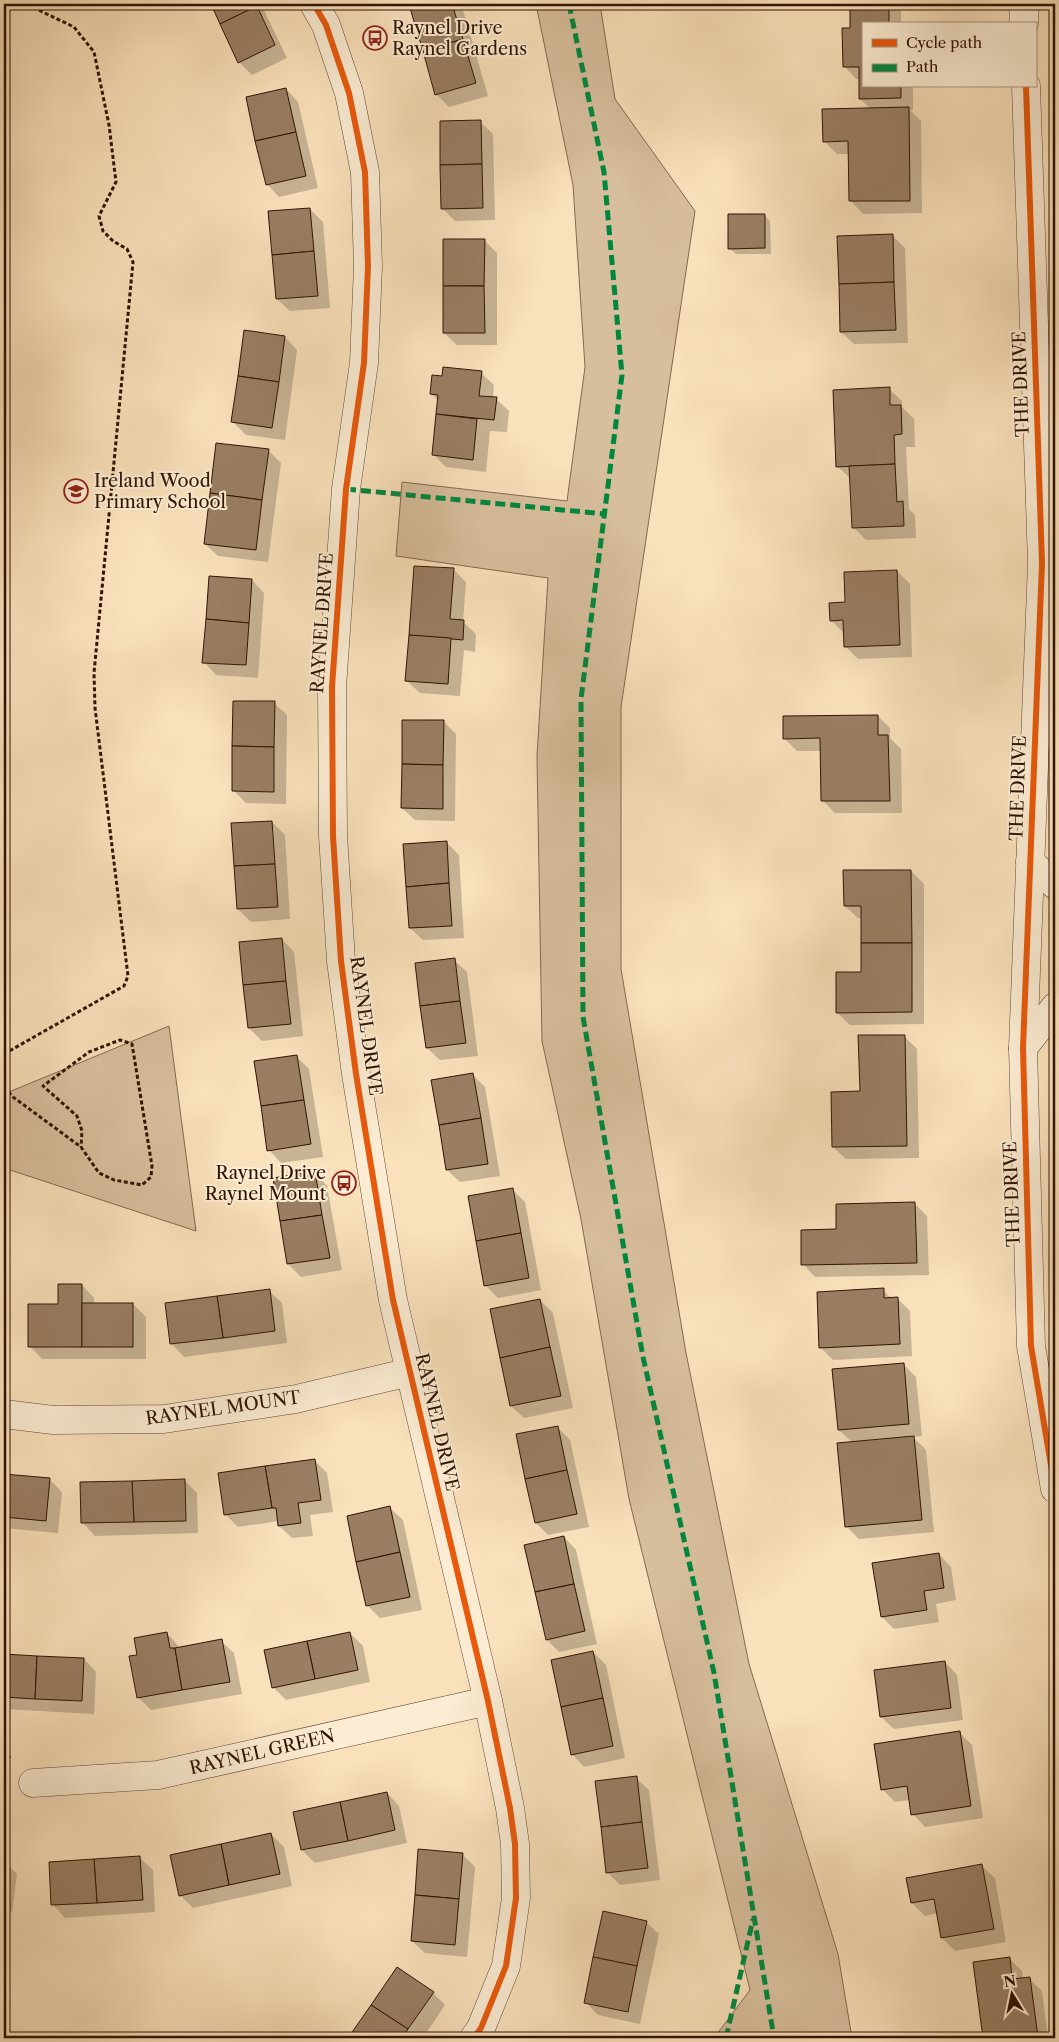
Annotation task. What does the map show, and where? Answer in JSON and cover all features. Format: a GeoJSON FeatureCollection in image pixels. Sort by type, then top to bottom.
{"type":"FeatureCollection","features":[{"type":"Feature","properties":{"kind":"street","name":"RAYNEL DRIVE"},"geometry":{"type":"LineString","coordinates":[[314,4],[326,25],[349,93],[365,172],[367,248],[364,363],[346,490],[332,687],[333,836],[341,961],[356,1074],[388,1271],[488,1701],[510,1808],[515,1844],[516,1898],[506,1966],[481,2028],[474,2038]]}},
{"type":"Feature","properties":{"kind":"street"},"geometry":{"type":"LineString","coordinates":[[1024,4],[1024,22]]}},
{"type":"Feature","properties":{"kind":"street","name":"THE DRIVE"},"geometry":{"type":"LineString","coordinates":[[1026,88],[1042,563],[1023,1048],[1031,1346],[1055,1489]]}},
{"type":"Feature","properties":{"kind":"street"},"geometry":{"type":"LineString","coordinates":[[1030,862],[1055,885]]}},
{"type":"Feature","properties":{"kind":"street"},"geometry":{"type":"LineString","coordinates":[[1023,1048],[1055,1007]]}},
{"type":"Feature","properties":{"kind":"street","name":"RAYNEL MOUNT"},"geometry":{"type":"LineString","coordinates":[[4,1414],[53,1420],[164,1419],[296,1399],[410,1372]]}},
{"type":"Feature","properties":{"kind":"street","name":"RAYNEL GREEN"},"geometry":{"type":"LineString","coordinates":[[33,1783],[158,1776],[488,1701]]}},
{"type":"Feature","properties":{"kind":"path"},"geometry":{"type":"LineString","coordinates":[[4,1054],[124,986],[128,976],[95,708],[94,673],[133,262],[127,249],[113,241],[103,231],[99,216],[116,182],[109,125],[94,52],[74,28],[26,4]]}},
{"type":"Feature","properties":{"kind":"path"},"geometry":{"type":"LineString","coordinates":[[4,1087],[13,1097],[81,1147],[99,1173],[114,1180],[142,1185],[152,1177],[152,1166],[132,1044],[120,1040],[89,1052],[42,1086],[77,1116],[82,1131],[81,1147]]}},
{"type":"Feature","properties":{"kind":"shaded area"},"geometry":{"type":"Polygon","coordinates":[[[536,4],[600,4],[615,99],[695,211],[621,707],[621,969],[686,1353],[749,1664],[838,1954],[852,2038],[714,2038],[750,1990],[629,1499],[581,1219],[542,1041],[537,756],[548,578],[396,556],[402,482],[567,501],[585,367],[573,185],[536,4]]]}},
{"type":"Feature","properties":{"kind":"shaded area"},"geometry":{"type":"Polygon","coordinates":[[[169,1026],[196,1231],[4,1168],[4,1094],[169,1026]]]}},
{"type":"Feature","properties":{"kind":"building"},"geometry":{"type":"Polygon","coordinates":[[[211,4],[255,4],[257,6],[220,24],[211,4]]]}},
{"type":"Feature","properties":{"kind":"building"},"geometry":{"type":"Polygon","coordinates":[[[424,4],[452,4],[463,39],[423,51],[410,8],[424,4]]]}},
{"type":"Feature","properties":{"kind":"building"},"geometry":{"type":"Polygon","coordinates":[[[850,4],[889,4],[889,22],[862,22],[862,88],[901,88],[901,98],[859,99],[859,67],[843,67],[842,28],[850,28],[850,4]]]}},
{"type":"Feature","properties":{"kind":"building"},"geometry":{"type":"Polygon","coordinates":[[[257,6],[275,45],[238,63],[220,24],[257,6]]]}},
{"type":"Feature","properties":{"kind":"building"},"geometry":{"type":"Polygon","coordinates":[[[463,39],[476,83],[435,95],[423,51],[463,39]]]}},
{"type":"Feature","properties":{"kind":"building"},"geometry":{"type":"Polygon","coordinates":[[[286,88],[296,132],[255,141],[246,97],[286,88]]]}},
{"type":"Feature","properties":{"kind":"building"},"geometry":{"type":"Polygon","coordinates":[[[909,107],[910,201],[849,201],[848,141],[823,142],[822,109],[909,107]]]}},
{"type":"Feature","properties":{"kind":"building"},"geometry":{"type":"Polygon","coordinates":[[[481,120],[482,164],[440,165],[440,121],[481,120]]]}},
{"type":"Feature","properties":{"kind":"building"},"geometry":{"type":"Polygon","coordinates":[[[296,132],[306,176],[266,185],[255,141],[296,132]]]}},
{"type":"Feature","properties":{"kind":"building"},"geometry":{"type":"Polygon","coordinates":[[[482,164],[483,208],[441,209],[440,165],[482,164]]]}},
{"type":"Feature","properties":{"kind":"building"},"geometry":{"type":"Polygon","coordinates":[[[310,208],[314,251],[272,255],[268,211],[310,208]]]}},
{"type":"Feature","properties":{"kind":"building"},"geometry":{"type":"Polygon","coordinates":[[[728,214],[765,214],[765,248],[728,249],[728,214]]]}},
{"type":"Feature","properties":{"kind":"building"},"geometry":{"type":"Polygon","coordinates":[[[893,234],[894,282],[839,284],[837,236],[893,234]]]}},
{"type":"Feature","properties":{"kind":"building"},"geometry":{"type":"Polygon","coordinates":[[[443,239],[485,239],[484,286],[443,286],[443,239]]]}},
{"type":"Feature","properties":{"kind":"building"},"geometry":{"type":"Polygon","coordinates":[[[314,251],[318,296],[276,299],[272,255],[314,251]]]}},
{"type":"Feature","properties":{"kind":"building"},"geometry":{"type":"Polygon","coordinates":[[[894,282],[896,330],[840,332],[839,284],[894,282]]]}},
{"type":"Feature","properties":{"kind":"building"},"geometry":{"type":"Polygon","coordinates":[[[443,286],[484,286],[485,333],[443,333],[443,286]]]}},
{"type":"Feature","properties":{"kind":"building"},"geometry":{"type":"Polygon","coordinates":[[[244,330],[285,336],[279,382],[238,376],[244,330]]]}},
{"type":"Feature","properties":{"kind":"building"},"geometry":{"type":"Polygon","coordinates":[[[443,367],[482,371],[479,396],[497,397],[494,420],[436,414],[438,395],[430,394],[432,375],[442,376],[443,367]]]}},
{"type":"Feature","properties":{"kind":"building"},"geometry":{"type":"Polygon","coordinates":[[[238,376],[279,382],[272,428],[231,422],[238,376]]]}},
{"type":"Feature","properties":{"kind":"building"},"geometry":{"type":"Polygon","coordinates":[[[890,387],[890,405],[901,405],[902,434],[894,435],[895,464],[836,467],[833,390],[890,387]]]}},
{"type":"Feature","properties":{"kind":"building"},"geometry":{"type":"Polygon","coordinates":[[[436,414],[477,419],[473,460],[432,455],[436,414]]]}},
{"type":"Feature","properties":{"kind":"building"},"geometry":{"type":"Polygon","coordinates":[[[216,443],[269,449],[262,500],[210,493],[216,443]]]}},
{"type":"Feature","properties":{"kind":"building"},"geometry":{"type":"Polygon","coordinates":[[[895,464],[897,502],[903,501],[904,526],[852,528],[849,466],[895,464]]]}},
{"type":"Feature","properties":{"kind":"building"},"geometry":{"type":"Polygon","coordinates":[[[210,493],[262,500],[256,550],[204,544],[210,493]]]}},
{"type":"Feature","properties":{"kind":"building"},"geometry":{"type":"Polygon","coordinates":[[[414,566],[454,568],[450,619],[464,620],[463,640],[409,635],[414,566]]]}},
{"type":"Feature","properties":{"kind":"building"},"geometry":{"type":"Polygon","coordinates":[[[897,570],[900,645],[844,647],[843,620],[830,621],[829,603],[845,602],[844,572],[897,570]]]}},
{"type":"Feature","properties":{"kind":"building"},"geometry":{"type":"Polygon","coordinates":[[[209,576],[252,579],[249,623],[206,619],[209,576]]]}},
{"type":"Feature","properties":{"kind":"building"},"geometry":{"type":"Polygon","coordinates":[[[206,619],[249,623],[246,665],[202,663],[206,619]]]}},
{"type":"Feature","properties":{"kind":"building"},"geometry":{"type":"Polygon","coordinates":[[[409,635],[451,638],[448,684],[405,681],[409,635]]]}},
{"type":"Feature","properties":{"kind":"building"},"geometry":{"type":"Polygon","coordinates":[[[233,701],[275,701],[274,747],[232,746],[233,701]]]}},
{"type":"Feature","properties":{"kind":"building"},"geometry":{"type":"Polygon","coordinates":[[[878,715],[878,735],[888,735],[890,801],[821,801],[820,738],[783,739],[783,716],[878,715]]]}},
{"type":"Feature","properties":{"kind":"building"},"geometry":{"type":"Polygon","coordinates":[[[402,720],[444,720],[443,765],[402,764],[402,720]]]}},
{"type":"Feature","properties":{"kind":"building"},"geometry":{"type":"Polygon","coordinates":[[[232,746],[274,747],[274,792],[232,791],[232,746]]]}},
{"type":"Feature","properties":{"kind":"building"},"geometry":{"type":"Polygon","coordinates":[[[402,764],[443,765],[443,809],[401,808],[402,764]]]}},
{"type":"Feature","properties":{"kind":"building"},"geometry":{"type":"Polygon","coordinates":[[[272,821],[275,864],[234,866],[231,823],[272,821]]]}},
{"type":"Feature","properties":{"kind":"building"},"geometry":{"type":"Polygon","coordinates":[[[447,841],[449,883],[406,887],[403,844],[447,841]]]}},
{"type":"Feature","properties":{"kind":"building"},"geometry":{"type":"Polygon","coordinates":[[[275,864],[278,907],[237,909],[234,866],[275,864]]]}},
{"type":"Feature","properties":{"kind":"building"},"geometry":{"type":"Polygon","coordinates":[[[843,870],[911,870],[912,943],[861,943],[861,906],[844,906],[843,870]]]}},
{"type":"Feature","properties":{"kind":"building"},"geometry":{"type":"Polygon","coordinates":[[[449,883],[452,926],[409,928],[406,887],[449,883]]]}},
{"type":"Feature","properties":{"kind":"building"},"geometry":{"type":"Polygon","coordinates":[[[282,938],[286,981],[243,985],[239,942],[282,938]]]}},
{"type":"Feature","properties":{"kind":"building"},"geometry":{"type":"Polygon","coordinates":[[[861,943],[912,943],[912,1012],[836,1013],[836,972],[861,972],[861,943]]]}},
{"type":"Feature","properties":{"kind":"building"},"geometry":{"type":"Polygon","coordinates":[[[455,958],[460,1001],[420,1006],[415,963],[455,958]]]}},
{"type":"Feature","properties":{"kind":"building"},"geometry":{"type":"Polygon","coordinates":[[[286,981],[291,1024],[248,1028],[243,985],[286,981]]]}},
{"type":"Feature","properties":{"kind":"building"},"geometry":{"type":"Polygon","coordinates":[[[460,1001],[466,1043],[426,1048],[420,1006],[460,1001]]]}},
{"type":"Feature","properties":{"kind":"building"},"geometry":{"type":"Polygon","coordinates":[[[858,1035],[905,1035],[907,1146],[832,1147],[831,1092],[860,1091],[858,1035]]]}},
{"type":"Feature","properties":{"kind":"building"},"geometry":{"type":"Polygon","coordinates":[[[297,1055],[304,1100],[261,1106],[254,1061],[297,1055]]]}},
{"type":"Feature","properties":{"kind":"building"},"geometry":{"type":"Polygon","coordinates":[[[473,1073],[481,1118],[439,1125],[431,1080],[473,1073]]]}},
{"type":"Feature","properties":{"kind":"building"},"geometry":{"type":"Polygon","coordinates":[[[304,1100],[311,1144],[267,1151],[261,1106],[304,1100]]]}},
{"type":"Feature","properties":{"kind":"building"},"geometry":{"type":"Polygon","coordinates":[[[481,1118],[488,1164],[446,1170],[439,1125],[481,1118]]]}},
{"type":"Feature","properties":{"kind":"building"},"geometry":{"type":"Polygon","coordinates":[[[315,1171],[322,1215],[280,1221],[273,1178],[315,1171]]]}},
{"type":"Feature","properties":{"kind":"building"},"geometry":{"type":"Polygon","coordinates":[[[513,1188],[521,1233],[476,1241],[468,1196],[513,1188]]]}},
{"type":"Feature","properties":{"kind":"building"},"geometry":{"type":"Polygon","coordinates":[[[915,1202],[917,1263],[801,1265],[801,1230],[836,1229],[836,1204],[915,1202]]]}},
{"type":"Feature","properties":{"kind":"building"},"geometry":{"type":"Polygon","coordinates":[[[322,1215],[330,1258],[287,1264],[280,1221],[322,1215]]]}},
{"type":"Feature","properties":{"kind":"building"},"geometry":{"type":"Polygon","coordinates":[[[521,1233],[529,1278],[484,1286],[476,1241],[521,1233]]]}},
{"type":"Feature","properties":{"kind":"building"},"geometry":{"type":"Polygon","coordinates":[[[58,1284],[82,1284],[82,1347],[28,1347],[28,1304],[58,1304],[58,1284]]]}},
{"type":"Feature","properties":{"kind":"building"},"geometry":{"type":"Polygon","coordinates":[[[884,1288],[884,1298],[898,1297],[900,1344],[819,1348],[817,1292],[884,1288]]]}},
{"type":"Feature","properties":{"kind":"building"},"geometry":{"type":"Polygon","coordinates":[[[270,1289],[275,1331],[223,1338],[217,1296],[270,1289]]]}},
{"type":"Feature","properties":{"kind":"building"},"geometry":{"type":"Polygon","coordinates":[[[217,1296],[223,1338],[170,1344],[165,1303],[217,1296]]]}},
{"type":"Feature","properties":{"kind":"building"},"geometry":{"type":"Polygon","coordinates":[[[540,1299],[550,1347],[500,1358],[490,1309],[540,1299]]]}},
{"type":"Feature","properties":{"kind":"building"},"geometry":{"type":"Polygon","coordinates":[[[82,1303],[133,1303],[133,1347],[82,1347],[82,1303]]]}},
{"type":"Feature","properties":{"kind":"building"},"geometry":{"type":"Polygon","coordinates":[[[550,1347],[561,1396],[510,1406],[500,1358],[550,1347]]]}},
{"type":"Feature","properties":{"kind":"building"},"geometry":{"type":"Polygon","coordinates":[[[904,1363],[909,1424],[838,1430],[832,1369],[904,1363]]]}},
{"type":"Feature","properties":{"kind":"building"},"geometry":{"type":"Polygon","coordinates":[[[558,1426],[567,1470],[525,1479],[516,1434],[558,1426]]]}},
{"type":"Feature","properties":{"kind":"building"},"geometry":{"type":"Polygon","coordinates":[[[914,1436],[922,1520],[845,1527],[837,1443],[914,1436]]]}},
{"type":"Feature","properties":{"kind":"building"},"geometry":{"type":"Polygon","coordinates":[[[315,1459],[321,1500],[298,1503],[301,1523],[278,1526],[276,1508],[272,1508],[265,1466],[315,1459]]]}},
{"type":"Feature","properties":{"kind":"building"},"geometry":{"type":"Polygon","coordinates":[[[265,1466],[272,1508],[224,1515],[218,1473],[265,1466]]]}},
{"type":"Feature","properties":{"kind":"building"},"geometry":{"type":"Polygon","coordinates":[[[567,1470],[577,1514],[535,1523],[525,1479],[567,1470]]]}},
{"type":"Feature","properties":{"kind":"building"},"geometry":{"type":"Polygon","coordinates":[[[4,1474],[50,1478],[46,1521],[4,1517],[4,1474]]]}},
{"type":"Feature","properties":{"kind":"building"},"geometry":{"type":"Polygon","coordinates":[[[185,1479],[186,1521],[134,1522],[132,1481],[185,1479]]]}},
{"type":"Feature","properties":{"kind":"building"},"geometry":{"type":"Polygon","coordinates":[[[132,1481],[134,1522],[81,1523],[80,1482],[132,1481]]]}},
{"type":"Feature","properties":{"kind":"building"},"geometry":{"type":"Polygon","coordinates":[[[390,1506],[400,1552],[356,1562],[347,1516],[390,1506]]]}},
{"type":"Feature","properties":{"kind":"building"},"geometry":{"type":"Polygon","coordinates":[[[564,1536],[574,1584],[535,1592],[524,1545],[564,1536]]]}},
{"type":"Feature","properties":{"kind":"building"},"geometry":{"type":"Polygon","coordinates":[[[400,1552],[410,1597],[366,1606],[356,1562],[400,1552]]]}},
{"type":"Feature","properties":{"kind":"building"},"geometry":{"type":"Polygon","coordinates":[[[939,1553],[944,1588],[924,1591],[927,1610],[881,1617],[872,1563],[939,1553]]]}},
{"type":"Feature","properties":{"kind":"building"},"geometry":{"type":"Polygon","coordinates":[[[574,1584],[585,1631],[546,1640],[535,1592],[574,1584]]]}},
{"type":"Feature","properties":{"kind":"building"},"geometry":{"type":"Polygon","coordinates":[[[167,1632],[170,1648],[175,1648],[182,1690],[137,1698],[129,1656],[137,1655],[134,1638],[167,1632]]]}},
{"type":"Feature","properties":{"kind":"building"},"geometry":{"type":"Polygon","coordinates":[[[350,1632],[358,1670],[315,1679],[307,1641],[350,1632]]]}},
{"type":"Feature","properties":{"kind":"building"},"geometry":{"type":"Polygon","coordinates":[[[222,1639],[230,1682],[182,1690],[175,1648],[222,1639]]]}},
{"type":"Feature","properties":{"kind":"building"},"geometry":{"type":"Polygon","coordinates":[[[307,1641],[315,1679],[272,1688],[264,1650],[307,1641]]]}},
{"type":"Feature","properties":{"kind":"building"},"geometry":{"type":"Polygon","coordinates":[[[593,1651],[603,1698],[561,1707],[551,1660],[593,1651]]]}},
{"type":"Feature","properties":{"kind":"building"},"geometry":{"type":"Polygon","coordinates":[[[4,1654],[37,1656],[35,1699],[4,1697],[4,1654]]]}},
{"type":"Feature","properties":{"kind":"building"},"geometry":{"type":"Polygon","coordinates":[[[37,1656],[84,1658],[82,1701],[35,1699],[37,1656]]]}},
{"type":"Feature","properties":{"kind":"building"},"geometry":{"type":"Polygon","coordinates":[[[945,1661],[951,1708],[880,1717],[874,1670],[945,1661]]]}},
{"type":"Feature","properties":{"kind":"building"},"geometry":{"type":"Polygon","coordinates":[[[603,1698],[613,1746],[571,1755],[561,1707],[603,1698]]]}},
{"type":"Feature","properties":{"kind":"building"},"geometry":{"type":"Polygon","coordinates":[[[960,1731],[971,1806],[911,1815],[907,1786],[881,1790],[874,1744],[960,1731]]]}},
{"type":"Feature","properties":{"kind":"building"},"geometry":{"type":"Polygon","coordinates":[[[637,1776],[642,1822],[601,1827],[595,1781],[637,1776]]]}},
{"type":"Feature","properties":{"kind":"building"},"geometry":{"type":"Polygon","coordinates":[[[387,1792],[395,1830],[348,1841],[340,1802],[387,1792]]]}},
{"type":"Feature","properties":{"kind":"building"},"geometry":{"type":"Polygon","coordinates":[[[340,1802],[348,1841],[301,1850],[293,1812],[340,1802]]]}},
{"type":"Feature","properties":{"kind":"building"},"geometry":{"type":"Polygon","coordinates":[[[642,1822],[648,1868],[606,1873],[601,1827],[642,1822]]]}},
{"type":"Feature","properties":{"kind":"building"},"geometry":{"type":"Polygon","coordinates":[[[271,1833],[280,1874],[229,1885],[221,1844],[271,1833]]]}},
{"type":"Feature","properties":{"kind":"building"},"geometry":{"type":"Polygon","coordinates":[[[221,1844],[229,1885],[179,1896],[170,1855],[221,1844]]]}},
{"type":"Feature","properties":{"kind":"building"},"geometry":{"type":"Polygon","coordinates":[[[418,1849],[463,1853],[459,1899],[415,1895],[418,1849]]]}},
{"type":"Feature","properties":{"kind":"building"},"geometry":{"type":"Polygon","coordinates":[[[140,1856],[143,1900],[97,1903],[94,1859],[140,1856]]]}},
{"type":"Feature","properties":{"kind":"building"},"geometry":{"type":"Polygon","coordinates":[[[94,1859],[97,1903],[51,1905],[49,1862],[94,1859]]]}},
{"type":"Feature","properties":{"kind":"building"},"geometry":{"type":"Polygon","coordinates":[[[982,1864],[994,1929],[941,1938],[934,1899],[911,1903],[906,1878],[982,1864]]]}},
{"type":"Feature","properties":{"kind":"building"},"geometry":{"type":"Polygon","coordinates":[[[415,1895],[459,1899],[455,1945],[411,1941],[415,1895]]]}},
{"type":"Feature","properties":{"kind":"building"},"geometry":{"type":"Polygon","coordinates":[[[603,1911],[647,1921],[637,1966],[593,1957],[603,1911]]]}},
{"type":"Feature","properties":{"kind":"building"},"geometry":{"type":"Polygon","coordinates":[[[593,1957],[637,1966],[628,2012],[584,2003],[593,1957]]]}},
{"type":"Feature","properties":{"kind":"building"},"geometry":{"type":"Polygon","coordinates":[[[1010,1957],[1012,1979],[1030,1977],[1038,2037],[983,2038],[973,1962],[1010,1957]]]}},
{"type":"Feature","properties":{"kind":"building"},"geometry":{"type":"Polygon","coordinates":[[[397,1967],[434,1992],[408,2029],[371,2005],[397,1967]]]}},
{"type":"Feature","properties":{"kind":"building"},"geometry":{"type":"Polygon","coordinates":[[[371,2005],[408,2029],[402,2038],[348,2038],[371,2005]]]}},
{"type":"Feature","properties":{"kind":"marked path"},"geometry":{"type":"LineString","coordinates":[[569,4],[604,172],[622,375],[581,699],[583,1017],[643,1357],[714,1673],[774,2038]]}},
{"type":"Feature","properties":{"kind":"marked path"},"geometry":{"type":"LineString","coordinates":[[346,489],[605,514]]}},
{"type":"Feature","properties":{"kind":"marked path"},"geometry":{"type":"LineString","coordinates":[[726,2038],[753,1919]]}},
{"type":"Feature","properties":{"kind":"cycle path"},"geometry":{"type":"LineString","coordinates":[[314,4],[326,25],[349,93],[365,172],[368,266],[364,363],[346,489],[332,687],[333,836],[341,961],[356,1074],[393,1300],[488,1701],[510,1808],[515,1844],[516,1898],[506,1966],[481,2028],[474,2038]]}},
{"type":"Feature","properties":{"kind":"cycle path"},"geometry":{"type":"LineString","coordinates":[[1026,88],[1042,563],[1023,1048],[1031,1346],[1055,1489]]}},
{"type":"Feature","properties":{"kind":"place","name":"Raynel Drive Raynel Gardens"},"geometry":{"type":"Point","coordinates":[375,38]}},
{"type":"Feature","properties":{"kind":"place","name":"Ireland Wood Primary School"},"geometry":{"type":"Point","coordinates":[76,491]}},
{"type":"Feature","properties":{"kind":"place","name":"Raynel Drive Raynel Mount"},"geometry":{"type":"Point","coordinates":[344,1183]}}]}
